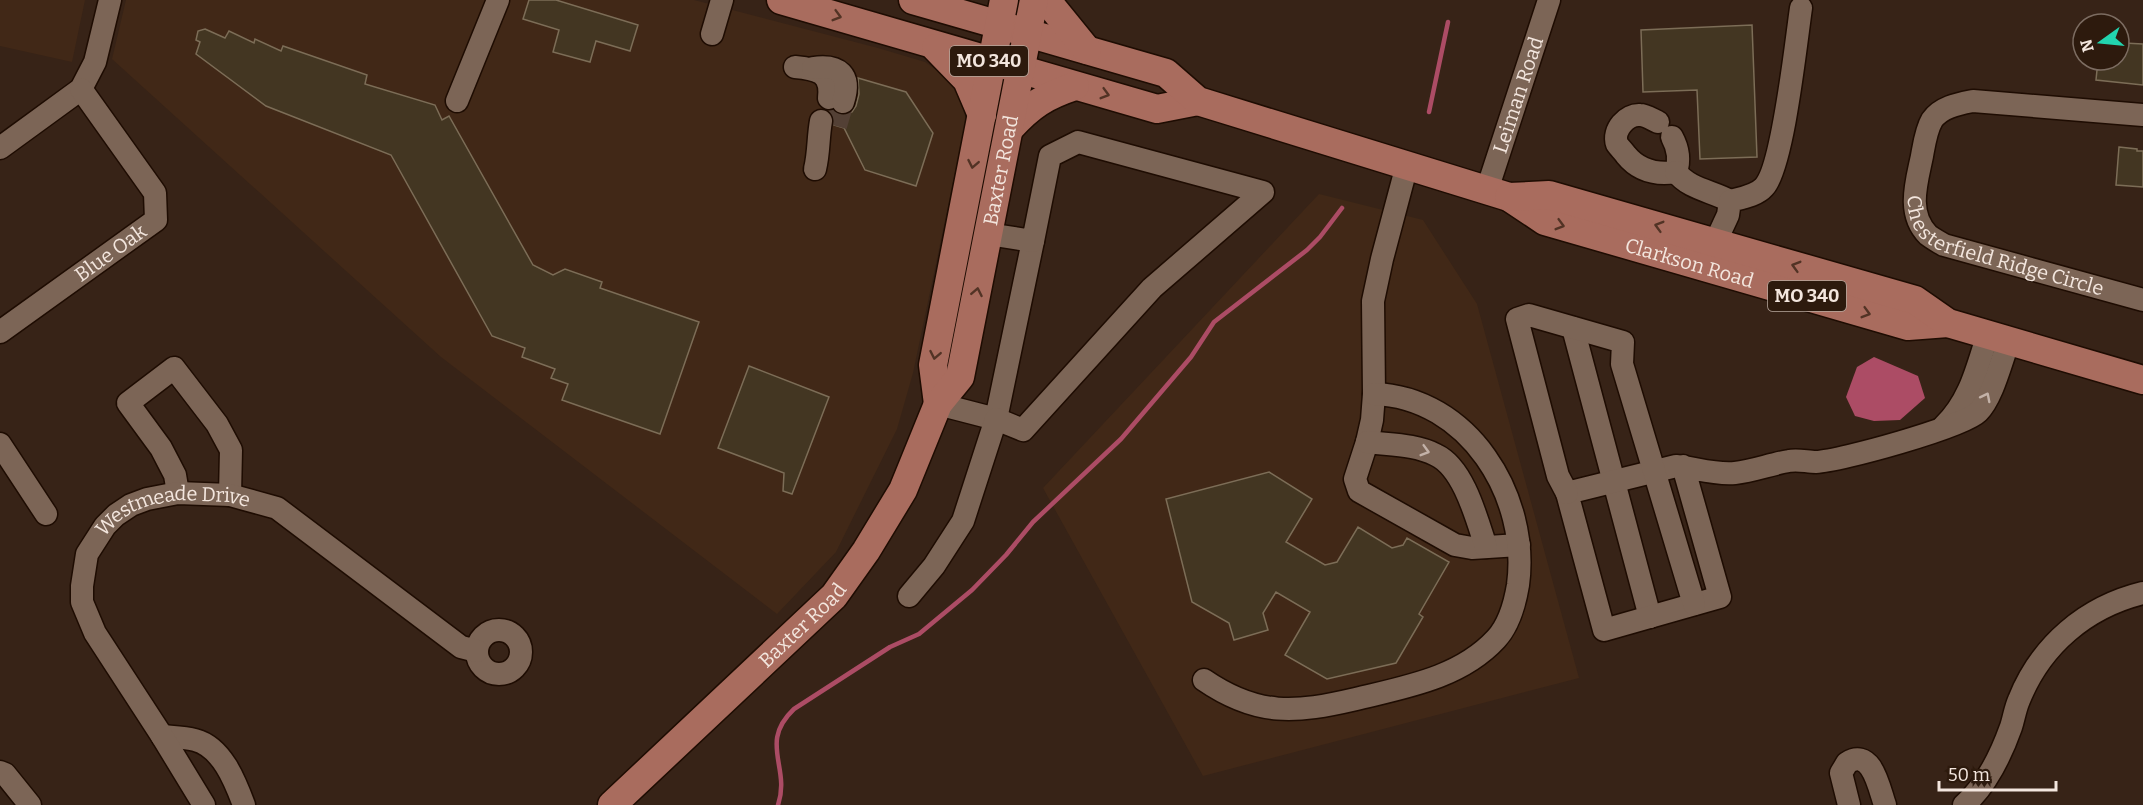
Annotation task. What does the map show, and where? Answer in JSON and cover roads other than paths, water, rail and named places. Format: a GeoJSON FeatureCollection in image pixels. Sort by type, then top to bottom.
{"type":"FeatureCollection","features":[{"type":"Feature","properties":{"kind":"main road","name":"Clarkson Road"},"geometry":{"type":"LineString","coordinates":[[781,0],[1157,109],[1198,101]]}},
{"type":"Feature","properties":{"kind":"main road","name":"Baxter Road"},"geometry":{"type":"LineString","coordinates":[[612,805],[834,596],[866,551],[903,490],[938,404],[960,376],[1034,0]]}},
{"type":"Feature","properties":{"kind":"main road"},"geometry":{"type":"LineString","coordinates":[[1049,0],[1052,7],[1087,50]]}},
{"type":"Feature","properties":{"kind":"main road","name":"Clarkson Road"},"geometry":{"type":"LineString","coordinates":[[933,2],[1002,12],[1027,33],[1166,73],[1198,101],[1498,193],[1545,221],[1908,326],[1948,323]]}},
{"type":"Feature","properties":{"kind":"main road","name":"Baxter Road"},"geometry":{"type":"LineString","coordinates":[[938,404],[933,365],[1002,12]]}},
{"type":"Feature","properties":{"kind":"main road"},"geometry":{"type":"LineString","coordinates":[[932,44],[967,80],[982,115]]}},
{"type":"Feature","properties":{"kind":"main road"},"geometry":{"type":"LineString","coordinates":[[1010,128],[1028,108],[1039,100],[1075,86]]}},
{"type":"Feature","properties":{"kind":"main road","name":"Clarkson Road"},"geometry":{"type":"LineString","coordinates":[[1498,193],[1549,195],[1916,300],[1948,323],[2143,380]]}},
{"type":"Feature","properties":{"kind":"main road"},"geometry":{"type":"LineString","coordinates":[[1668,256],[1715,243]]}},
{"type":"Feature","properties":{"kind":"street"},"geometry":{"type":"LineString","coordinates":[[0,148],[81,89],[95,62],[110,0]]}},
{"type":"Feature","properties":{"kind":"street"},"geometry":{"type":"LineString","coordinates":[[712,34],[722,0]]}},
{"type":"Feature","properties":{"kind":"street","name":"Leiman Road"},"geometry":{"type":"LineString","coordinates":[[1498,193],[1549,0]]}},
{"type":"Feature","properties":{"kind":"street"},"geometry":{"type":"LineString","coordinates":[[457,101],[493,6]]}},
{"type":"Feature","properties":{"kind":"street"},"geometry":{"type":"LineString","coordinates":[[1676,172],[1684,182],[1730,201],[1759,192],[1766,186],[1772,175],[1781,136],[1801,8]]}},
{"type":"Feature","properties":{"kind":"street"},"geometry":{"type":"LineString","coordinates":[[804,68],[826,77],[836,100]]}},
{"type":"Feature","properties":{"kind":"street","name":"Blue Oak"},"geometry":{"type":"LineString","coordinates":[[0,332],[156,220],[155,193],[81,89]]}},
{"type":"Feature","properties":{"kind":"street","name":"Chesterfield Ridge Circle"},"geometry":{"type":"LineString","coordinates":[[2143,115],[1973,101],[1960,104],[1944,110],[1932,121],[1926,137],[1914,198],[1917,216],[1928,234],[1944,245],[2143,300]]}},
{"type":"Feature","properties":{"kind":"street"},"geometry":{"type":"LineString","coordinates":[[1642,115],[1665,129],[1677,146],[1676,172],[1664,174],[1648,172],[1631,161],[1617,144],[1617,133],[1621,124],[1628,118],[1642,115]]}},
{"type":"Feature","properties":{"kind":"street"},"geometry":{"type":"LineString","coordinates":[[816,164],[818,136],[829,123]]}},
{"type":"Feature","properties":{"kind":"street"},"geometry":{"type":"LineString","coordinates":[[909,596],[934,566],[963,521],[996,419],[1050,156],[1078,142],[1263,192],[1152,288],[1023,430],[996,419],[938,404]]}},
{"type":"Feature","properties":{"kind":"street"},"geometry":{"type":"LineString","coordinates":[[1407,165],[1373,301],[1372,420],[1355,479],[1359,491],[1455,545],[1472,548],[1519,545]]}},
{"type":"Feature","properties":{"kind":"street"},"geometry":{"type":"LineString","coordinates":[[1715,243],[1728,215],[1730,201]]}},
{"type":"Feature","properties":{"kind":"street"},"geometry":{"type":"LineString","coordinates":[[988,234],[1033,241]]}},
{"type":"Feature","properties":{"kind":"street"},"geometry":{"type":"LineString","coordinates":[[1683,466],[1720,597],[1604,630],[1567,493],[1558,476],[1517,319],[1529,315],[1623,342],[1622,364],[1694,604]]}},
{"type":"Feature","properties":{"kind":"street"},"geometry":{"type":"LineString","coordinates":[[1573,328],[1650,617]]}},
{"type":"Feature","properties":{"kind":"street"},"geometry":{"type":"LineString","coordinates":[[1567,493],[1676,466],[1734,473],[1791,460],[1815,462],[1839,459],[1941,429],[1955,415],[1998,338]]}},
{"type":"Feature","properties":{"kind":"street"},"geometry":{"type":"LineString","coordinates":[[178,493],[175,475],[161,448],[128,403],[174,368],[217,424],[231,450],[230,495]]}},
{"type":"Feature","properties":{"kind":"street"},"geometry":{"type":"LineString","coordinates":[[1204,680],[1240,700],[1262,707],[1282,710],[1314,708],[1432,680],[1463,665],[1484,651],[1498,637],[1508,619],[1520,571],[1519,545],[1513,512],[1505,489],[1474,443],[1456,426],[1424,404],[1394,395],[1374,394]]}},
{"type":"Feature","properties":{"kind":"street"},"geometry":{"type":"LineString","coordinates":[[1367,442],[1425,450],[1438,455],[1461,482],[1473,508],[1486,547]]}},
{"type":"Feature","properties":{"kind":"street"},"geometry":{"type":"LineString","coordinates":[[0,444],[46,514]]}},
{"type":"Feature","properties":{"kind":"street","name":"Westmeade Drive"},"geometry":{"type":"LineString","coordinates":[[204,805],[94,633],[82,602],[81,586],[87,554],[95,538],[116,515],[131,505],[147,499],[178,493],[230,495],[277,508],[461,647],[477,651]]}},
{"type":"Feature","properties":{"kind":"street"},"geometry":{"type":"LineString","coordinates":[[1964,805],[1976,795],[1988,776],[2004,744],[2019,700],[2029,680],[2059,637],[2105,607],[2126,597],[2143,593]]}},
{"type":"Feature","properties":{"kind":"street"},"geometry":{"type":"LineString","coordinates":[[162,736],[196,740],[218,754],[238,788],[244,805]]}},
{"type":"Feature","properties":{"kind":"street"},"geometry":{"type":"LineString","coordinates":[[1849,805],[1841,772],[1847,763],[1860,759],[1873,769],[1885,805]]}},
{"type":"Feature","properties":{"kind":"street"},"geometry":{"type":"LineString","coordinates":[[0,772],[5,774],[30,805]]}},
{"type":"Feature","properties":{"kind":"waterway"},"geometry":{"type":"LineString","coordinates":[[1429,112],[1448,22]]}},
{"type":"Feature","properties":{"kind":"waterway"},"geometry":{"type":"LineString","coordinates":[[778,805],[781,791],[777,756],[778,733],[794,709],[890,647],[919,634],[972,590],[1006,555],[1033,522],[1121,439],[1191,357],[1214,322],[1307,250],[1342,208]]}},
{"type":"Feature","properties":{"kind":"tunnel"},"geometry":{"type":"LineString","coordinates":[[836,126],[843,102]]}}]}
